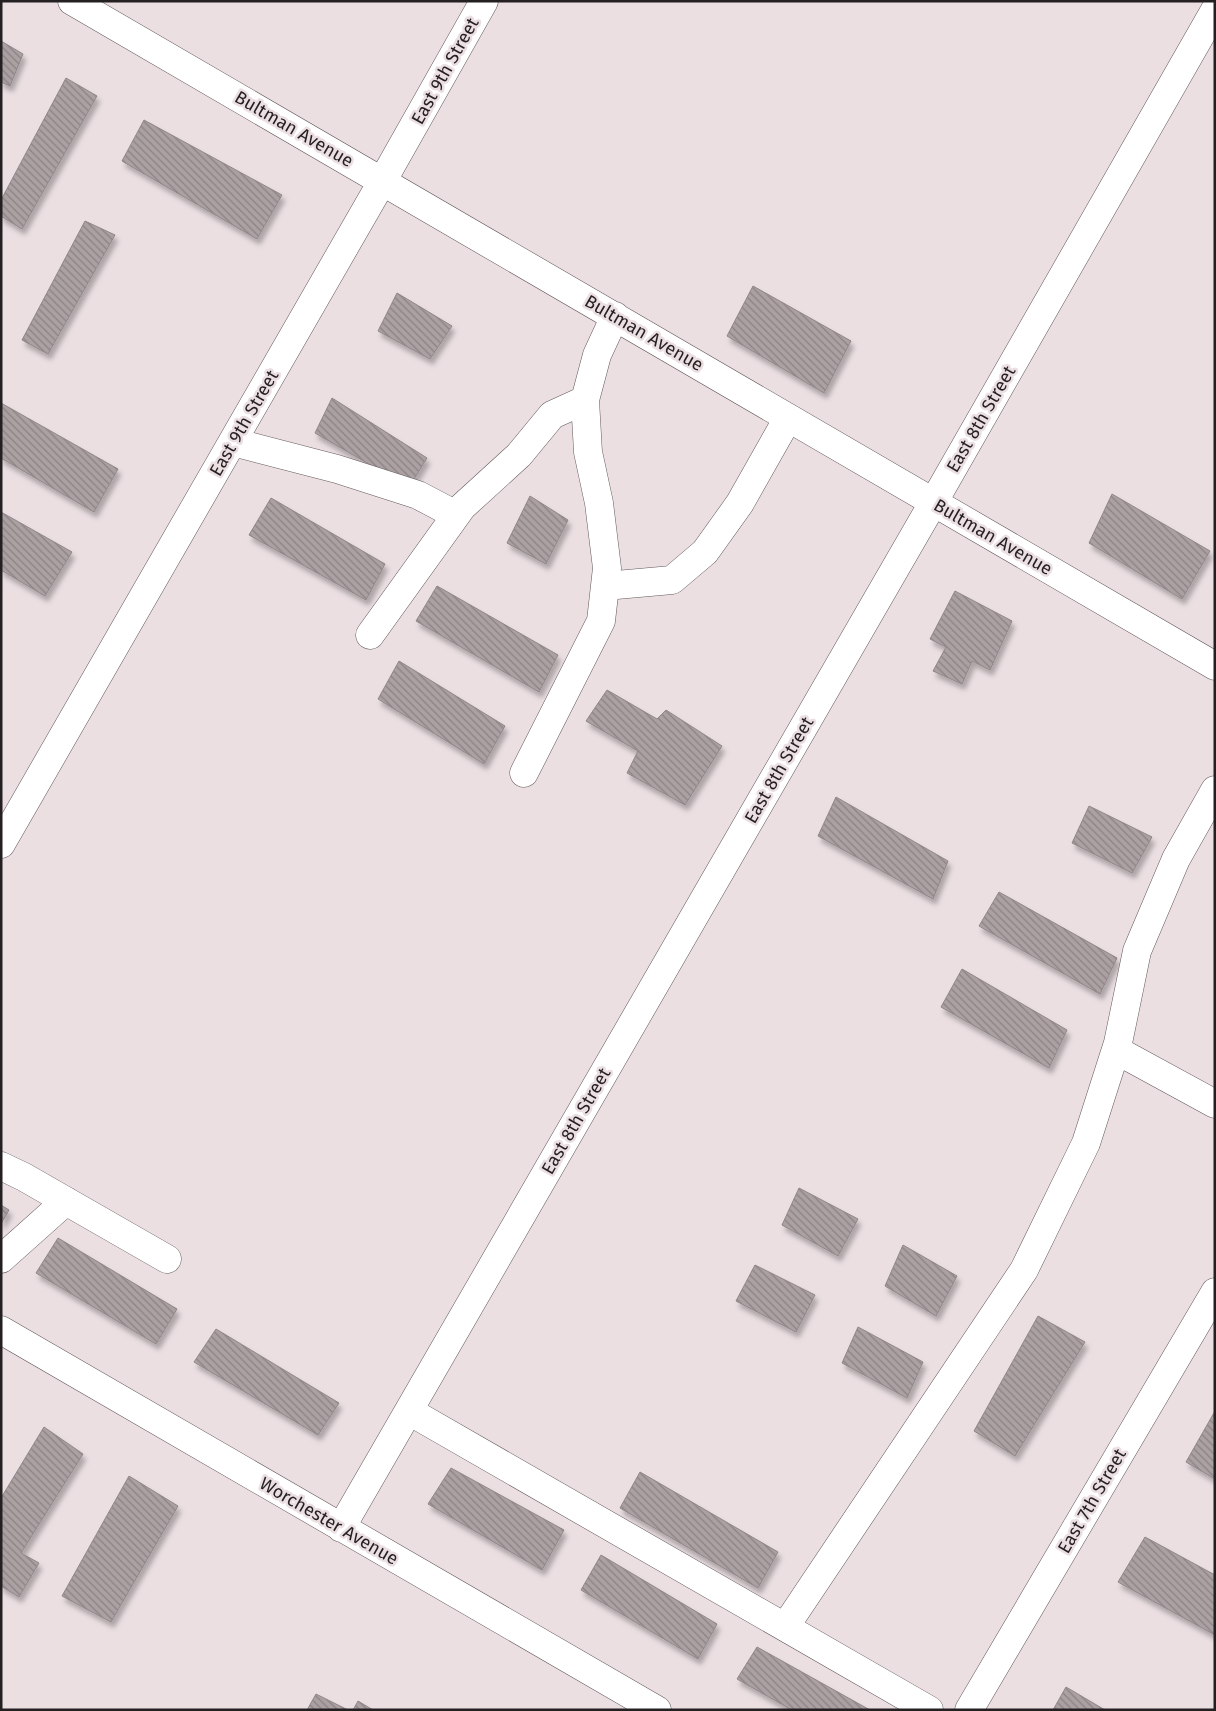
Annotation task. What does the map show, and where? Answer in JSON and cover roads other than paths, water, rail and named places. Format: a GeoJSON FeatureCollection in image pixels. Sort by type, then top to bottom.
{"type":"FeatureCollection","features":[{"type":"Feature","properties":{"kind":"street","name":"Bultman Avenue"},"geometry":{"type":"LineString","coordinates":[[72,1],[383,180],[1215,666]]}},
{"type":"Feature","properties":{"kind":"street","name":"East 9th Street"},"geometry":{"type":"LineString","coordinates":[[1,844],[484,1]]}},
{"type":"Feature","properties":{"kind":"street","name":"East 8th Street"},"geometry":{"type":"LineString","coordinates":[[341,1528],[933,503],[1215,10]]}},
{"type":"Feature","properties":{"kind":"street"},"geometry":{"type":"LineString","coordinates":[[524,773],[601,621],[607,568],[599,503],[588,452],[585,400],[597,356],[615,316]]}},
{"type":"Feature","properties":{"kind":"street"},"geometry":{"type":"LineString","coordinates":[[370,635],[462,507],[519,455],[552,415],[585,400]]}},
{"type":"Feature","properties":{"kind":"street"},"geometry":{"type":"LineString","coordinates":[[605,586],[672,580],[705,552],[740,503],[788,418]]}},
{"type":"Feature","properties":{"kind":"street"},"geometry":{"type":"LineString","coordinates":[[232,442],[337,469],[418,495],[456,514]]}},
{"type":"Feature","properties":{"kind":"street"},"geometry":{"type":"LineString","coordinates":[[785,1627],[1024,1270],[1086,1143],[1116,1050],[1137,951],[1176,859],[1215,790]]}},
{"type":"Feature","properties":{"kind":"street"},"geometry":{"type":"LineString","coordinates":[[1116,1050],[1215,1104]]}},
{"type":"Feature","properties":{"kind":"street"},"geometry":{"type":"LineString","coordinates":[[1,1166],[167,1259]]}},
{"type":"Feature","properties":{"kind":"street"},"geometry":{"type":"LineString","coordinates":[[1,1259],[66,1201]]}},
{"type":"Feature","properties":{"kind":"street","name":"East 7th Street"},"geometry":{"type":"LineString","coordinates":[[969,1710],[1215,1292]]}},
{"type":"Feature","properties":{"kind":"street","name":"Worchester Avenue"},"geometry":{"type":"LineString","coordinates":[[1,1330],[657,1710]]}},
{"type":"Feature","properties":{"kind":"street"},"geometry":{"type":"LineString","coordinates":[[409,1411],[929,1710]]}}]}
